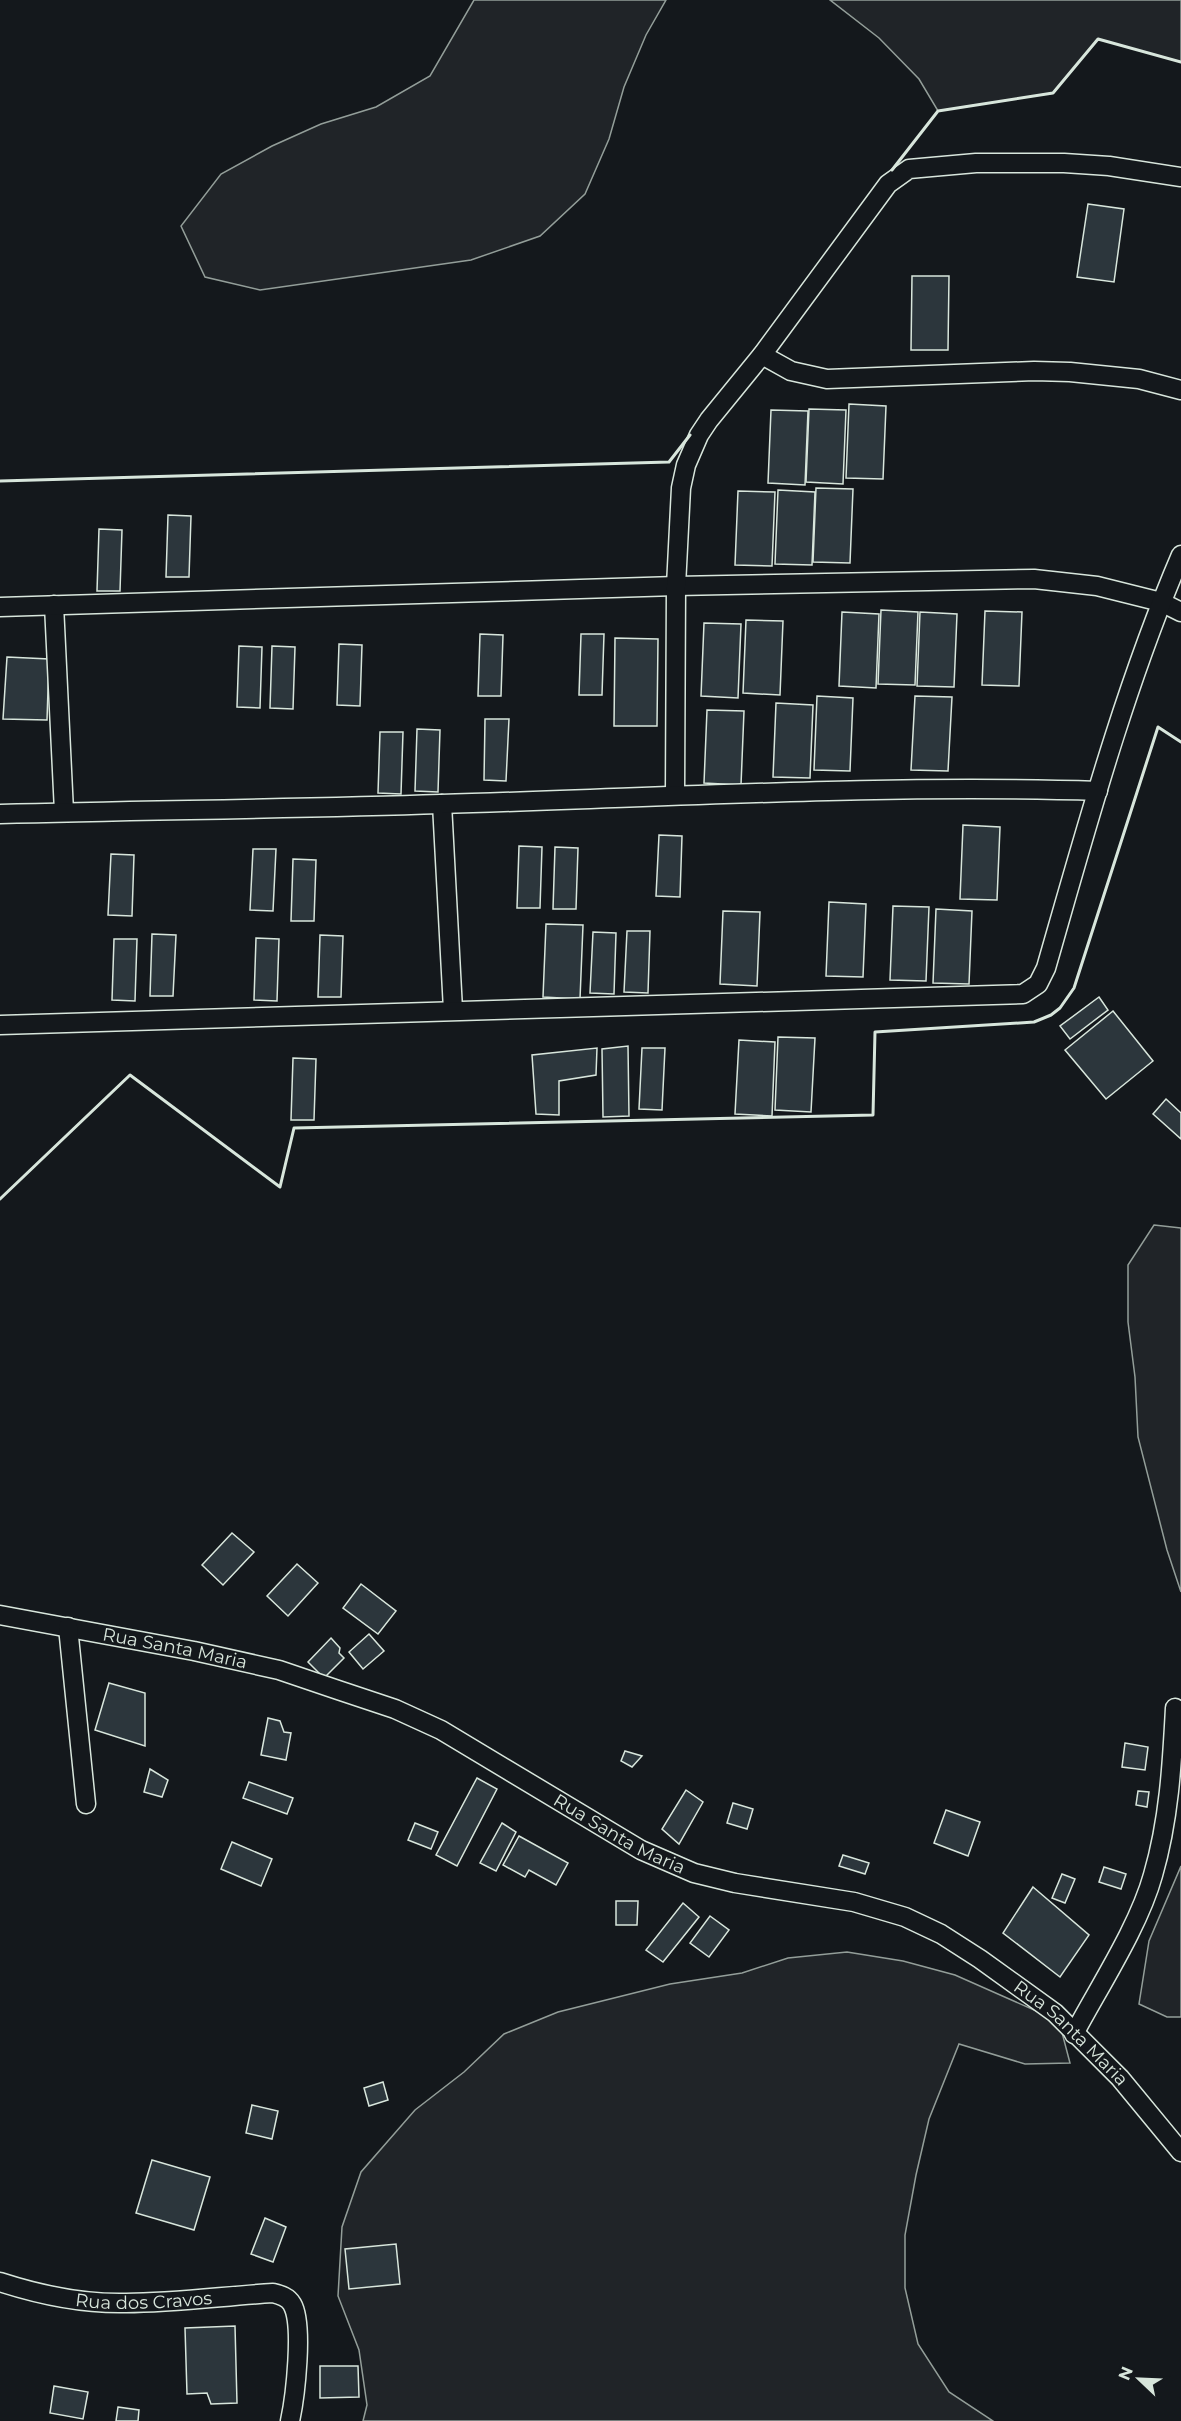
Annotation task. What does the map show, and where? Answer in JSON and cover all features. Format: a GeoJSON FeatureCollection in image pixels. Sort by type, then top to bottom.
{"type":"FeatureCollection","features":[{"type":"Feature","properties":{"kind":"street"},"geometry":{"type":"LineString","coordinates":[[675,794],[676,586],[681,488],[686,465],[695,442],[709,420],[762,355],[888,184],[909,169],[976,163],[1064,163],[1110,166],[1181,177]]}},
{"type":"Feature","properties":{"kind":"street"},"geometry":{"type":"LineString","coordinates":[[762,355],[790,371],[826,379],[1034,371],[1070,372],[1139,379],[1181,390]]}},
{"type":"Feature","properties":{"kind":"street"},"geometry":{"type":"LineString","coordinates":[[0,1025],[1023,994],[1038,984],[1046,968],[1098,791],[1161,602],[1181,555]]}},
{"type":"Feature","properties":{"kind":"street"},"geometry":{"type":"LineString","coordinates":[[0,607],[676,586],[1034,579],[1097,586],[1161,602],[1181,612]]}},
{"type":"Feature","properties":{"kind":"street"},"geometry":{"type":"LineString","coordinates":[[54,605],[64,812]]}},
{"type":"Feature","properties":{"kind":"street"},"geometry":{"type":"LineString","coordinates":[[0,814],[442,804],[675,794],[1029,789],[1098,791]]}},
{"type":"Feature","properties":{"kind":"street"},"geometry":{"type":"LineString","coordinates":[[442,804],[453,1010]]}},
{"type":"Feature","properties":{"kind":"street","name":"Rua Santa Maria"},"geometry":{"type":"LineString","coordinates":[[0,1615],[194,1651],[279,1670],[395,1709],[450,1736],[641,1850],[694,1873],[735,1883],[854,1902],[914,1921],[951,1940],[1037,1998],[1120,2078],[1181,2152]]}},
{"type":"Feature","properties":{"kind":"street"},"geometry":{"type":"LineString","coordinates":[[68,1627],[86,1804]]}},
{"type":"Feature","properties":{"kind":"street"},"geometry":{"type":"LineString","coordinates":[[1074,2034],[1132,1925],[1153,1877],[1169,1799],[1175,1708]]}},
{"type":"Feature","properties":{"kind":"street","name":"Rua dos Cravos"},"geometry":{"type":"LineString","coordinates":[[0,2282],[38,2293],[124,2304],[273,2293],[287,2298],[296,2311],[298,2334],[290,2421]]}},
{"type":"Feature","properties":{"kind":"shaded area"},"geometry":{"type":"Polygon","coordinates":[[[474,0],[666,0],[646,35],[624,87],[609,139],[585,194],[540,236],[471,260],[260,290],[205,277],[181,226],[221,174],[272,146],[321,124],[376,107],[430,76],[474,0]]]}},
{"type":"Feature","properties":{"kind":"shaded area"},"geometry":{"type":"Polygon","coordinates":[[[830,0],[1181,0],[1181,62],[1098,39],[1053,93],[938,111],[919,79],[879,38],[830,0]]]}},
{"type":"Feature","properties":{"kind":"shaded area"},"geometry":{"type":"Polygon","coordinates":[[[1154,1225],[1181,1228],[1181,1592],[1167,1550],[1138,1437],[1135,1377],[1128,1322],[1128,1265],[1154,1225]]]}},
{"type":"Feature","properties":{"kind":"shaded area"},"geometry":{"type":"Polygon","coordinates":[[[1181,1866],[1181,2017],[1167,2017],[1139,2004],[1149,1941],[1181,1866]]]}},
{"type":"Feature","properties":{"kind":"shaded area"},"geometry":{"type":"Polygon","coordinates":[[[847,1952],[903,1961],[955,1975],[1059,2021],[1070,2063],[1025,2064],[959,2044],[929,2119],[905,2235],[905,2288],[918,2344],[949,2392],[993,2421],[363,2421],[367,2405],[359,2350],[338,2296],[342,2227],[361,2172],[415,2110],[464,2072],[504,2034],[558,2012],[670,1984],[742,1973],[788,1958],[847,1952]]]}},
{"type":"Feature","properties":{"kind":"building"},"geometry":{"type":"Polygon","coordinates":[[[1088,204],[1124,209],[1114,282],[1077,277],[1088,204]]]}},
{"type":"Feature","properties":{"kind":"building"},"geometry":{"type":"Polygon","coordinates":[[[912,276],[949,276],[948,350],[911,350],[912,276]]]}},
{"type":"Feature","properties":{"kind":"building"},"geometry":{"type":"Polygon","coordinates":[[[849,404],[886,406],[883,479],[846,478],[849,404]]]}},
{"type":"Feature","properties":{"kind":"building"},"geometry":{"type":"Polygon","coordinates":[[[809,409],[846,410],[843,484],[806,482],[809,409]]]}},
{"type":"Feature","properties":{"kind":"building"},"geometry":{"type":"Polygon","coordinates":[[[771,410],[808,411],[805,485],[768,483],[771,410]]]}},
{"type":"Feature","properties":{"kind":"building"},"geometry":{"type":"Polygon","coordinates":[[[816,488],[853,489],[850,563],[813,562],[816,488]]]}},
{"type":"Feature","properties":{"kind":"building"},"geometry":{"type":"Polygon","coordinates":[[[778,490],[815,492],[812,565],[775,564],[778,490]]]}},
{"type":"Feature","properties":{"kind":"building"},"geometry":{"type":"Polygon","coordinates":[[[738,491],[775,492],[772,566],[735,565],[738,491]]]}},
{"type":"Feature","properties":{"kind":"building"},"geometry":{"type":"Polygon","coordinates":[[[168,515],[191,516],[189,577],[166,577],[168,515]]]}},
{"type":"Feature","properties":{"kind":"building"},"geometry":{"type":"Polygon","coordinates":[[[99,529],[122,530],[120,591],[97,591],[99,529]]]}},
{"type":"Feature","properties":{"kind":"building"},"geometry":{"type":"Polygon","coordinates":[[[881,610],[918,612],[915,685],[878,684],[881,610]]]}},
{"type":"Feature","properties":{"kind":"building"},"geometry":{"type":"Polygon","coordinates":[[[985,611],[1022,612],[1019,686],[982,685],[985,611]]]}},
{"type":"Feature","properties":{"kind":"building"},"geometry":{"type":"Polygon","coordinates":[[[842,612],[879,614],[876,688],[839,686],[842,612]]]}},
{"type":"Feature","properties":{"kind":"building"},"geometry":{"type":"Polygon","coordinates":[[[920,612],[957,614],[954,687],[917,686],[920,612]]]}},
{"type":"Feature","properties":{"kind":"building"},"geometry":{"type":"Polygon","coordinates":[[[746,620],[783,621],[780,695],[743,693],[746,620]]]}},
{"type":"Feature","properties":{"kind":"building"},"geometry":{"type":"Polygon","coordinates":[[[704,623],[741,624],[738,698],[701,696],[704,623]]]}},
{"type":"Feature","properties":{"kind":"building"},"geometry":{"type":"Polygon","coordinates":[[[480,634],[503,635],[501,696],[478,696],[480,634]]]}},
{"type":"Feature","properties":{"kind":"building"},"geometry":{"type":"Polygon","coordinates":[[[581,634],[604,634],[602,695],[579,695],[581,634]]]}},
{"type":"Feature","properties":{"kind":"building"},"geometry":{"type":"Polygon","coordinates":[[[615,638],[658,639],[657,726],[614,726],[615,638]]]}},
{"type":"Feature","properties":{"kind":"building"},"geometry":{"type":"Polygon","coordinates":[[[339,644],[362,645],[360,706],[337,705],[339,644]]]}},
{"type":"Feature","properties":{"kind":"building"},"geometry":{"type":"Polygon","coordinates":[[[239,646],[262,647],[260,708],[237,707],[239,646]]]}},
{"type":"Feature","properties":{"kind":"building"},"geometry":{"type":"Polygon","coordinates":[[[272,646],[295,647],[293,709],[270,708],[272,646]]]}},
{"type":"Feature","properties":{"kind":"building"},"geometry":{"type":"Polygon","coordinates":[[[7,657],[49,659],[47,720],[3,719],[7,657]]]}},
{"type":"Feature","properties":{"kind":"building"},"geometry":{"type":"Polygon","coordinates":[[[817,696],[853,698],[850,771],[814,770],[817,696]]]}},
{"type":"Feature","properties":{"kind":"building"},"geometry":{"type":"Polygon","coordinates":[[[915,696],[952,697],[948,771],[911,770],[915,696]]]}},
{"type":"Feature","properties":{"kind":"building"},"geometry":{"type":"Polygon","coordinates":[[[776,703],[813,705],[810,778],[773,777],[776,703]]]}},
{"type":"Feature","properties":{"kind":"building"},"geometry":{"type":"Polygon","coordinates":[[[707,710],[744,711],[741,785],[704,783],[707,710]]]}},
{"type":"Feature","properties":{"kind":"building"},"geometry":{"type":"Polygon","coordinates":[[[485,719],[509,719],[506,781],[484,780],[485,719]]]}},
{"type":"Feature","properties":{"kind":"building"},"geometry":{"type":"Polygon","coordinates":[[[417,729],[440,730],[438,792],[415,791],[417,729]]]}},
{"type":"Feature","properties":{"kind":"building"},"geometry":{"type":"Polygon","coordinates":[[[380,732],[403,732],[401,794],[378,793],[380,732]]]}},
{"type":"Feature","properties":{"kind":"building"},"geometry":{"type":"Polygon","coordinates":[[[963,825],[1000,827],[997,900],[960,899],[963,825]]]}},
{"type":"Feature","properties":{"kind":"building"},"geometry":{"type":"Polygon","coordinates":[[[659,835],[682,836],[680,897],[656,896],[659,835]]]}},
{"type":"Feature","properties":{"kind":"building"},"geometry":{"type":"Polygon","coordinates":[[[519,846],[542,847],[540,908],[517,908],[519,846]]]}},
{"type":"Feature","properties":{"kind":"building"},"geometry":{"type":"Polygon","coordinates":[[[555,847],[578,848],[576,909],[553,909],[555,847]]]}},
{"type":"Feature","properties":{"kind":"building"},"geometry":{"type":"Polygon","coordinates":[[[253,849],[276,849],[273,911],[250,910],[253,849]]]}},
{"type":"Feature","properties":{"kind":"building"},"geometry":{"type":"Polygon","coordinates":[[[111,854],[134,855],[132,916],[108,915],[111,854]]]}},
{"type":"Feature","properties":{"kind":"building"},"geometry":{"type":"Polygon","coordinates":[[[293,859],[316,860],[314,921],[291,921],[293,859]]]}},
{"type":"Feature","properties":{"kind":"building"},"geometry":{"type":"Polygon","coordinates":[[[829,902],[866,904],[863,977],[826,976],[829,902]]]}},
{"type":"Feature","properties":{"kind":"building"},"geometry":{"type":"Polygon","coordinates":[[[893,906],[929,907],[926,981],[890,980],[893,906]]]}},
{"type":"Feature","properties":{"kind":"building"},"geometry":{"type":"Polygon","coordinates":[[[936,909],[972,911],[969,984],[933,983],[936,909]]]}},
{"type":"Feature","properties":{"kind":"building"},"geometry":{"type":"Polygon","coordinates":[[[723,911],[760,912],[757,986],[720,984],[723,911]]]}},
{"type":"Feature","properties":{"kind":"building"},"geometry":{"type":"Polygon","coordinates":[[[546,924],[583,925],[580,999],[543,997],[546,924]]]}},
{"type":"Feature","properties":{"kind":"building"},"geometry":{"type":"Polygon","coordinates":[[[627,931],[650,931],[648,993],[624,992],[627,931]]]}},
{"type":"Feature","properties":{"kind":"building"},"geometry":{"type":"Polygon","coordinates":[[[593,932],[616,933],[614,994],[590,993],[593,932]]]}},
{"type":"Feature","properties":{"kind":"building"},"geometry":{"type":"Polygon","coordinates":[[[152,934],[176,935],[173,996],[150,996],[152,934]]]}},
{"type":"Feature","properties":{"kind":"building"},"geometry":{"type":"Polygon","coordinates":[[[320,935],[343,936],[341,997],[318,997],[320,935]]]}},
{"type":"Feature","properties":{"kind":"building"},"geometry":{"type":"Polygon","coordinates":[[[256,938],[279,939],[277,1001],[254,1000],[256,938]]]}},
{"type":"Feature","properties":{"kind":"building"},"geometry":{"type":"Polygon","coordinates":[[[114,939],[137,939],[135,1001],[112,1000],[114,939]]]}},
{"type":"Feature","properties":{"kind":"building"},"geometry":{"type":"Polygon","coordinates":[[[1099,997],[1108,1010],[1070,1039],[1060,1026],[1099,997]]]}},
{"type":"Feature","properties":{"kind":"building"},"geometry":{"type":"Polygon","coordinates":[[[1113,1011],[1153,1061],[1106,1099],[1065,1050],[1113,1011]]]}},
{"type":"Feature","properties":{"kind":"building"},"geometry":{"type":"Polygon","coordinates":[[[778,1037],[815,1038],[811,1112],[775,1110],[778,1037]]]}},
{"type":"Feature","properties":{"kind":"building"},"geometry":{"type":"Polygon","coordinates":[[[739,1040],[775,1042],[772,1116],[735,1114],[739,1040]]]}},
{"type":"Feature","properties":{"kind":"building"},"geometry":{"type":"Polygon","coordinates":[[[628,1046],[629,1116],[603,1117],[602,1049],[628,1046]]]}},
{"type":"Feature","properties":{"kind":"building"},"geometry":{"type":"Polygon","coordinates":[[[597,1048],[596,1075],[559,1081],[559,1115],[536,1114],[532,1055],[597,1048]]]}},
{"type":"Feature","properties":{"kind":"building"},"geometry":{"type":"Polygon","coordinates":[[[642,1048],[665,1048],[662,1110],[639,1109],[642,1048]]]}},
{"type":"Feature","properties":{"kind":"building"},"geometry":{"type":"Polygon","coordinates":[[[293,1058],[316,1059],[314,1120],[291,1120],[293,1058]]]}},
{"type":"Feature","properties":{"kind":"building"},"geometry":{"type":"Polygon","coordinates":[[[1166,1099],[1181,1113],[1181,1139],[1153,1114],[1166,1099]]]}},
{"type":"Feature","properties":{"kind":"building"},"geometry":{"type":"Polygon","coordinates":[[[232,1533],[254,1552],[223,1585],[202,1565],[232,1533]]]}},
{"type":"Feature","properties":{"kind":"building"},"geometry":{"type":"Polygon","coordinates":[[[297,1564],[318,1583],[288,1616],[267,1596],[297,1564]]]}},
{"type":"Feature","properties":{"kind":"building"},"geometry":{"type":"Polygon","coordinates":[[[361,1584],[396,1611],[378,1634],[343,1608],[361,1584]]]}},
{"type":"Feature","properties":{"kind":"building"},"geometry":{"type":"Polygon","coordinates":[[[369,1634],[384,1651],[363,1669],[349,1652],[369,1634]]]}},
{"type":"Feature","properties":{"kind":"building"},"geometry":{"type":"Polygon","coordinates":[[[331,1638],[340,1648],[339,1653],[344,1658],[324,1678],[308,1662],[331,1638]]]}},
{"type":"Feature","properties":{"kind":"building"},"geometry":{"type":"Polygon","coordinates":[[[109,1683],[145,1693],[145,1746],[95,1730],[109,1683]]]}},
{"type":"Feature","properties":{"kind":"building"},"geometry":{"type":"Polygon","coordinates":[[[268,1718],[280,1721],[284,1732],[291,1733],[286,1760],[261,1755],[268,1718]]]}},
{"type":"Feature","properties":{"kind":"building"},"geometry":{"type":"Polygon","coordinates":[[[1125,1743],[1148,1747],[1145,1770],[1122,1767],[1125,1743]]]}},
{"type":"Feature","properties":{"kind":"building"},"geometry":{"type":"Polygon","coordinates":[[[625,1751],[642,1756],[632,1767],[621,1761],[625,1751]]]}},
{"type":"Feature","properties":{"kind":"building"},"geometry":{"type":"Polygon","coordinates":[[[150,1769],[168,1780],[162,1797],[144,1792],[150,1769]]]}},
{"type":"Feature","properties":{"kind":"building"},"geometry":{"type":"Polygon","coordinates":[[[477,1778],[497,1789],[457,1866],[436,1855],[477,1778]]]}},
{"type":"Feature","properties":{"kind":"building"},"geometry":{"type":"Polygon","coordinates":[[[249,1782],[293,1798],[287,1814],[243,1798],[249,1782]]]}},
{"type":"Feature","properties":{"kind":"building"},"geometry":{"type":"Polygon","coordinates":[[[686,1790],[703,1802],[679,1844],[662,1829],[686,1790]]]}},
{"type":"Feature","properties":{"kind":"building"},"geometry":{"type":"Polygon","coordinates":[[[1138,1791],[1149,1792],[1147,1807],[1136,1805],[1138,1791]]]}},
{"type":"Feature","properties":{"kind":"building"},"geometry":{"type":"Polygon","coordinates":[[[733,1803],[753,1809],[747,1829],[727,1823],[733,1803]]]}},
{"type":"Feature","properties":{"kind":"building"},"geometry":{"type":"Polygon","coordinates":[[[946,1810],[980,1822],[968,1856],[934,1843],[946,1810]]]}},
{"type":"Feature","properties":{"kind":"building"},"geometry":{"type":"Polygon","coordinates":[[[415,1823],[438,1832],[431,1849],[408,1840],[415,1823]]]}},
{"type":"Feature","properties":{"kind":"building"},"geometry":{"type":"Polygon","coordinates":[[[502,1823],[516,1832],[496,1871],[480,1863],[502,1823]]]}},
{"type":"Feature","properties":{"kind":"building"},"geometry":{"type":"Polygon","coordinates":[[[519,1836],[568,1863],[556,1885],[529,1870],[525,1877],[503,1865],[519,1836]]]}},
{"type":"Feature","properties":{"kind":"building"},"geometry":{"type":"Polygon","coordinates":[[[232,1842],[272,1859],[261,1886],[221,1869],[232,1842]]]}},
{"type":"Feature","properties":{"kind":"building"},"geometry":{"type":"Polygon","coordinates":[[[843,1855],[869,1863],[865,1874],[839,1866],[843,1855]]]}},
{"type":"Feature","properties":{"kind":"building"},"geometry":{"type":"Polygon","coordinates":[[[1104,1867],[1126,1874],[1121,1889],[1099,1882],[1104,1867]]]}},
{"type":"Feature","properties":{"kind":"building"},"geometry":{"type":"Polygon","coordinates":[[[1062,1874],[1075,1879],[1065,1903],[1052,1898],[1062,1874]]]}},
{"type":"Feature","properties":{"kind":"building"},"geometry":{"type":"Polygon","coordinates":[[[1033,1887],[1089,1935],[1060,1977],[1003,1933],[1033,1887]]]}},
{"type":"Feature","properties":{"kind":"building"},"geometry":{"type":"Polygon","coordinates":[[[616,1901],[638,1901],[637,1925],[616,1925],[616,1901]]]}},
{"type":"Feature","properties":{"kind":"building"},"geometry":{"type":"Polygon","coordinates":[[[683,1903],[699,1917],[663,1962],[646,1950],[683,1903]]]}},
{"type":"Feature","properties":{"kind":"building"},"geometry":{"type":"Polygon","coordinates":[[[710,1916],[729,1930],[709,1957],[690,1943],[710,1916]]]}},
{"type":"Feature","properties":{"kind":"building"},"geometry":{"type":"Polygon","coordinates":[[[383,2082],[388,2100],[369,2106],[364,2088],[383,2082]]]}},
{"type":"Feature","properties":{"kind":"building"},"geometry":{"type":"Polygon","coordinates":[[[252,2105],[278,2111],[272,2139],[246,2133],[252,2105]]]}},
{"type":"Feature","properties":{"kind":"building"},"geometry":{"type":"Polygon","coordinates":[[[152,2160],[210,2177],[194,2230],[136,2213],[152,2160]]]}},
{"type":"Feature","properties":{"kind":"building"},"geometry":{"type":"Polygon","coordinates":[[[265,2218],[286,2227],[273,2262],[251,2254],[265,2218]]]}},
{"type":"Feature","properties":{"kind":"building"},"geometry":{"type":"Polygon","coordinates":[[[396,2244],[400,2284],[349,2289],[345,2249],[396,2244]]]}},
{"type":"Feature","properties":{"kind":"building"},"geometry":{"type":"Polygon","coordinates":[[[235,2326],[237,2403],[211,2404],[207,2393],[187,2394],[185,2328],[235,2326]]]}},
{"type":"Feature","properties":{"kind":"building"},"geometry":{"type":"Polygon","coordinates":[[[320,2366],[358,2366],[359,2397],[320,2398],[320,2366]]]}},
{"type":"Feature","properties":{"kind":"building"},"geometry":{"type":"Polygon","coordinates":[[[54,2386],[88,2392],[83,2419],[50,2413],[54,2386]]]}},
{"type":"Feature","properties":{"kind":"building"},"geometry":{"type":"Polygon","coordinates":[[[118,2407],[139,2410],[138,2421],[116,2421],[118,2407]]]}},
{"type":"Feature","properties":{"kind":"wall"},"geometry":{"type":"LineString","coordinates":[[892,170],[938,111],[1053,93],[1098,39],[1181,62]]}},
{"type":"Feature","properties":{"kind":"wall"},"geometry":{"type":"LineString","coordinates":[[0,481],[669,462],[690,435]]}},
{"type":"Feature","properties":{"kind":"wall"},"geometry":{"type":"LineString","coordinates":[[0,1199],[130,1075],[280,1187],[294,1128],[873,1115],[875,1032],[1034,1022],[1051,1015],[1060,1008],[1074,988],[1158,727],[1181,742]]}}]}
